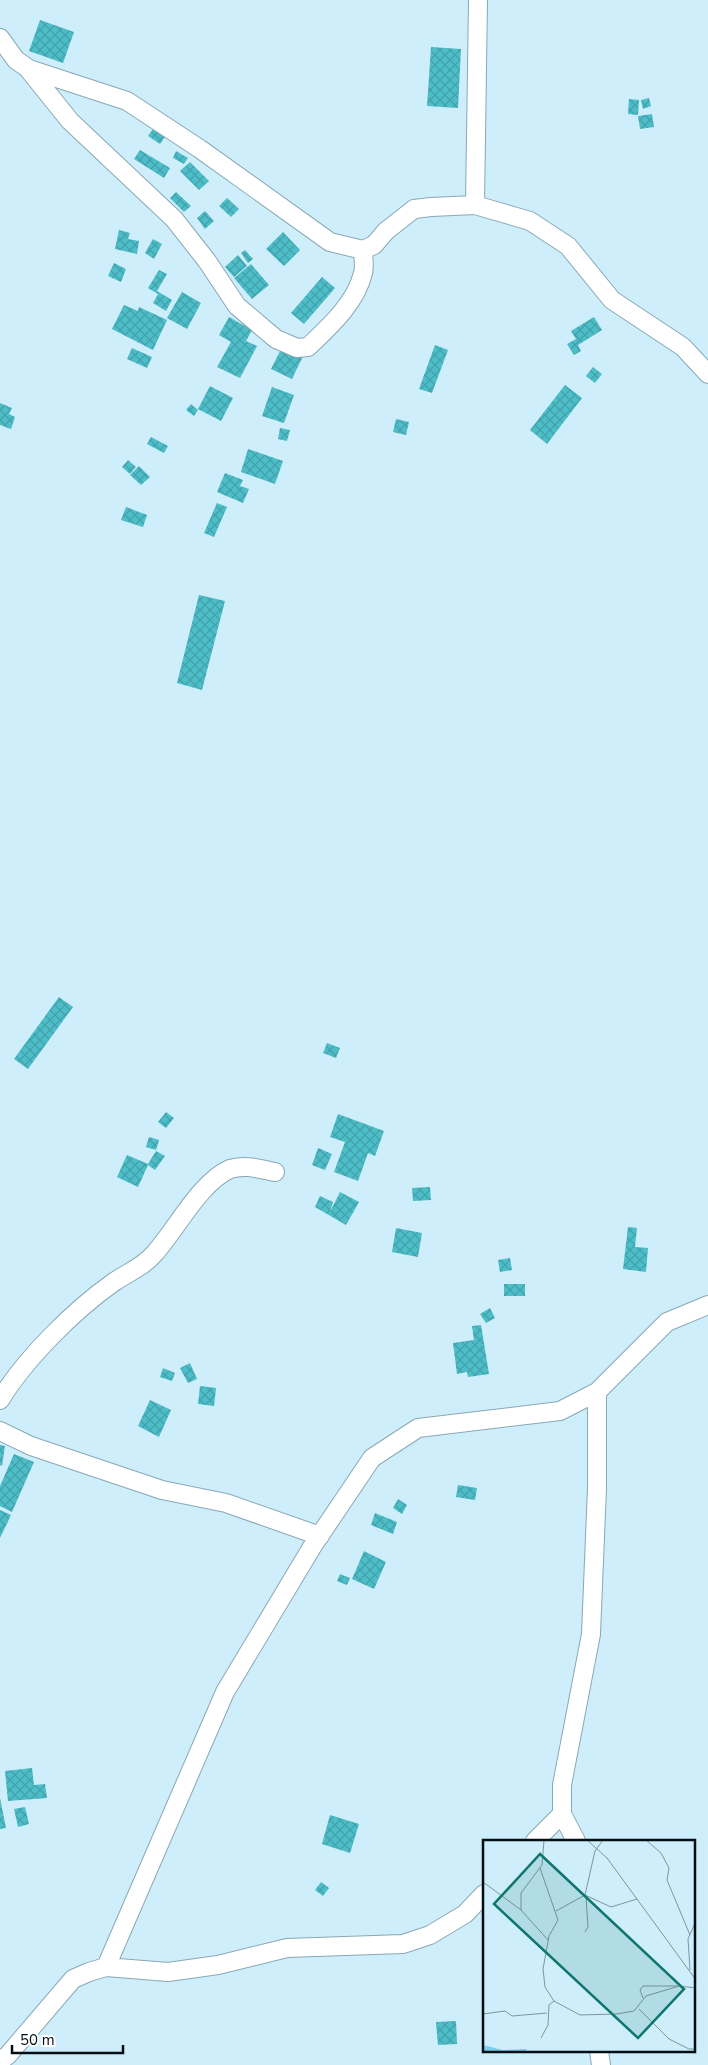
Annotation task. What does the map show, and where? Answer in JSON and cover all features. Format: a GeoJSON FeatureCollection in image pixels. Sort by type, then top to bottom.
{"type":"FeatureCollection","features":[{"type":"Feature","properties":{"kind":"street"},"geometry":{"type":"LineString","coordinates":[[475,205],[478,0]]}},
{"type":"Feature","properties":{"kind":"street"},"geometry":{"type":"LineString","coordinates":[[0,38],[16,60],[29,69],[127,101],[200,149],[330,242],[362,250],[374,246],[386,231],[414,209],[475,205],[530,221],[568,246],[612,300],[683,347],[708,374]]}},
{"type":"Feature","properties":{"kind":"street"},"geometry":{"type":"LineString","coordinates":[[29,69],[70,121],[174,219],[207,261],[237,306],[276,338],[298,348],[308,348],[323,333],[353,298],[364,272],[362,250]]}},
{"type":"Feature","properties":{"kind":"street"},"geometry":{"type":"LineString","coordinates":[[0,1400],[20,1371],[52,1337],[114,1282],[143,1266],[214,1180],[229,1170],[242,1166],[275,1172]]}},
{"type":"Feature","properties":{"kind":"street"},"geometry":{"type":"LineString","coordinates":[[106,1967],[225,1692],[320,1536],[372,1458],[418,1428],[560,1411],[597,1392],[667,1322],[708,1305]]}},
{"type":"Feature","properties":{"kind":"street"},"geometry":{"type":"LineString","coordinates":[[575,1840],[562,1814],[562,1785],[591,1634],[597,1488],[597,1392]]}},
{"type":"Feature","properties":{"kind":"street"},"geometry":{"type":"LineString","coordinates":[[0,1431],[31,1446],[162,1490],[226,1502],[320,1536]]}},
{"type":"Feature","properties":{"kind":"street"},"geometry":{"type":"LineString","coordinates":[[536,1840],[562,1814]]}},
{"type":"Feature","properties":{"kind":"street"},"geometry":{"type":"LineString","coordinates":[[0,2061],[8,2055],[73,1979],[106,1967],[168,1972],[218,1965],[287,1948],[403,1944],[430,1935],[465,1914],[483,1895]]}},
{"type":"Feature","properties":{"kind":"street"},"geometry":{"type":"LineString","coordinates":[[599,2052],[601,2065]]}},
{"type":"Feature","properties":{"kind":"building"},"geometry":{"type":"Polygon","coordinates":[[[40,20],[74,32],[63,63],[29,51],[40,20]]]}},
{"type":"Feature","properties":{"kind":"building"},"geometry":{"type":"Polygon","coordinates":[[[431,47],[461,49],[458,108],[427,106],[431,47]]]}},
{"type":"Feature","properties":{"kind":"building"},"geometry":{"type":"Polygon","coordinates":[[[649,98],[651,106],[643,109],[641,100],[649,98]]]}},
{"type":"Feature","properties":{"kind":"building"},"geometry":{"type":"Polygon","coordinates":[[[629,99],[639,100],[638,115],[628,114],[629,99]]]}},
{"type":"Feature","properties":{"kind":"building"},"geometry":{"type":"Polygon","coordinates":[[[652,114],[654,127],[640,129],[638,116],[652,114]]]}},
{"type":"Feature","properties":{"kind":"building"},"geometry":{"type":"Polygon","coordinates":[[[155,126],[167,134],[160,144],[148,136],[155,126]]]}},
{"type":"Feature","properties":{"kind":"building"},"geometry":{"type":"Polygon","coordinates":[[[140,150],[170,168],[164,178],[134,159],[140,150]]]}},
{"type":"Feature","properties":{"kind":"building"},"geometry":{"type":"Polygon","coordinates":[[[176,151],[188,158],[184,164],[173,158],[176,151]]]}},
{"type":"Feature","properties":{"kind":"building"},"geometry":{"type":"Polygon","coordinates":[[[190,162],[209,181],[199,190],[180,171],[190,162]]]}},
{"type":"Feature","properties":{"kind":"building"},"geometry":{"type":"Polygon","coordinates":[[[176,192],[191,206],[184,212],[170,198],[176,192]]]}},
{"type":"Feature","properties":{"kind":"building"},"geometry":{"type":"Polygon","coordinates":[[[227,198],[239,209],[231,217],[219,206],[227,198]]]}},
{"type":"Feature","properties":{"kind":"building"},"geometry":{"type":"Polygon","coordinates":[[[205,211],[214,221],[205,229],[197,218],[205,211]]]}},
{"type":"Feature","properties":{"kind":"building"},"geometry":{"type":"Polygon","coordinates":[[[119,230],[130,233],[128,239],[139,241],[137,254],[115,249],[119,230]]]}},
{"type":"Feature","properties":{"kind":"building"},"geometry":{"type":"Polygon","coordinates":[[[283,232],[300,250],[284,266],[266,249],[283,232]]]}},
{"type":"Feature","properties":{"kind":"building"},"geometry":{"type":"Polygon","coordinates":[[[153,239],[162,244],[154,259],[145,253],[153,239]]]}},
{"type":"Feature","properties":{"kind":"building"},"geometry":{"type":"Polygon","coordinates":[[[245,250],[253,259],[248,263],[241,253],[245,250]]]}},
{"type":"Feature","properties":{"kind":"building"},"geometry":{"type":"Polygon","coordinates":[[[238,255],[247,266],[234,277],[225,267],[238,255]]]}},
{"type":"Feature","properties":{"kind":"building"},"geometry":{"type":"Polygon","coordinates":[[[114,263],[126,269],[121,282],[108,276],[114,263]]]}},
{"type":"Feature","properties":{"kind":"building"},"geometry":{"type":"Polygon","coordinates":[[[251,264],[269,285],[252,299],[234,278],[251,264]]]}},
{"type":"Feature","properties":{"kind":"building"},"geometry":{"type":"Polygon","coordinates":[[[159,270],[167,274],[157,291],[172,300],[166,311],[153,303],[158,294],[148,288],[159,270]]]}},
{"type":"Feature","properties":{"kind":"building"},"geometry":{"type":"Polygon","coordinates":[[[322,277],[335,288],[304,324],[291,313],[322,277]]]}},
{"type":"Feature","properties":{"kind":"building"},"geometry":{"type":"Polygon","coordinates":[[[182,292],[201,303],[187,329],[167,318],[182,292]]]}},
{"type":"Feature","properties":{"kind":"building"},"geometry":{"type":"Polygon","coordinates":[[[124,305],[138,311],[139,307],[167,320],[153,350],[112,329],[124,305]]]}},
{"type":"Feature","properties":{"kind":"building"},"geometry":{"type":"Polygon","coordinates":[[[229,317],[252,330],[246,341],[257,346],[240,378],[217,367],[231,342],[219,335],[229,317]]]}},
{"type":"Feature","properties":{"kind":"building"},"geometry":{"type":"Polygon","coordinates":[[[594,317],[602,330],[578,345],[581,351],[574,355],[567,344],[576,339],[571,331],[594,317]]]}},
{"type":"Feature","properties":{"kind":"building"},"geometry":{"type":"Polygon","coordinates":[[[283,345],[303,356],[292,379],[271,369],[283,345]]]}},
{"type":"Feature","properties":{"kind":"building"},"geometry":{"type":"Polygon","coordinates":[[[435,345],[448,350],[432,393],[419,389],[435,345]]]}},
{"type":"Feature","properties":{"kind":"building"},"geometry":{"type":"Polygon","coordinates":[[[132,348],[152,357],[147,368],[127,359],[132,348]]]}},
{"type":"Feature","properties":{"kind":"building"},"geometry":{"type":"Polygon","coordinates":[[[593,367],[602,374],[595,383],[586,376],[593,367]]]}},
{"type":"Feature","properties":{"kind":"building"},"geometry":{"type":"Polygon","coordinates":[[[565,385],[582,398],[547,444],[530,430],[565,385]]]}},
{"type":"Feature","properties":{"kind":"building"},"geometry":{"type":"Polygon","coordinates":[[[210,386],[233,398],[221,421],[198,409],[210,386]]]}},
{"type":"Feature","properties":{"kind":"building"},"geometry":{"type":"Polygon","coordinates":[[[272,387],[294,395],[284,423],[262,416],[272,387]]]}},
{"type":"Feature","properties":{"kind":"building"},"geometry":{"type":"Polygon","coordinates":[[[0,403],[12,408],[9,414],[15,417],[11,429],[0,425],[0,403]]]}},
{"type":"Feature","properties":{"kind":"building"},"geometry":{"type":"Polygon","coordinates":[[[191,404],[198,410],[194,416],[186,410],[191,404]]]}},
{"type":"Feature","properties":{"kind":"building"},"geometry":{"type":"Polygon","coordinates":[[[396,419],[409,422],[406,435],[393,432],[396,419]]]}},
{"type":"Feature","properties":{"kind":"building"},"geometry":{"type":"Polygon","coordinates":[[[280,428],[290,430],[287,441],[278,439],[280,428]]]}},
{"type":"Feature","properties":{"kind":"building"},"geometry":{"type":"Polygon","coordinates":[[[151,437],[168,446],[164,453],[147,444],[151,437]]]}},
{"type":"Feature","properties":{"kind":"building"},"geometry":{"type":"Polygon","coordinates":[[[248,449],[283,461],[275,484],[241,472],[248,449]]]}},
{"type":"Feature","properties":{"kind":"building"},"geometry":{"type":"Polygon","coordinates":[[[128,460],[136,467],[130,474],[122,467],[128,460]]]}},
{"type":"Feature","properties":{"kind":"building"},"geometry":{"type":"Polygon","coordinates":[[[139,466],[150,477],[141,485],[130,475],[139,466]]]}},
{"type":"Feature","properties":{"kind":"building"},"geometry":{"type":"Polygon","coordinates":[[[225,473],[243,480],[240,486],[249,489],[243,503],[217,492],[225,473]]]}},
{"type":"Feature","properties":{"kind":"building"},"geometry":{"type":"Polygon","coordinates":[[[217,503],[227,507],[214,537],[204,533],[217,503]]]}},
{"type":"Feature","properties":{"kind":"building"},"geometry":{"type":"Polygon","coordinates":[[[126,507],[147,515],[143,527],[121,520],[126,507]]]}},
{"type":"Feature","properties":{"kind":"building"},"geometry":{"type":"Polygon","coordinates":[[[199,595],[225,601],[202,690],[177,683],[199,595]]]}},
{"type":"Feature","properties":{"kind":"building"},"geometry":{"type":"Polygon","coordinates":[[[59,997],[73,1007],[28,1069],[14,1059],[59,997]]]}},
{"type":"Feature","properties":{"kind":"building"},"geometry":{"type":"Polygon","coordinates":[[[327,1043],[340,1048],[336,1058],[323,1053],[327,1043]]]}},
{"type":"Feature","properties":{"kind":"building"},"geometry":{"type":"Polygon","coordinates":[[[166,1112],[174,1118],[166,1128],[158,1122],[166,1112]]]}},
{"type":"Feature","properties":{"kind":"building"},"geometry":{"type":"Polygon","coordinates":[[[338,1114],[384,1131],[375,1156],[368,1153],[358,1181],[334,1172],[345,1142],[330,1137],[338,1114]]]}},
{"type":"Feature","properties":{"kind":"building"},"geometry":{"type":"Polygon","coordinates":[[[149,1137],[159,1140],[156,1150],[146,1147],[149,1137]]]}},
{"type":"Feature","properties":{"kind":"building"},"geometry":{"type":"Polygon","coordinates":[[[318,1148],[332,1154],[325,1170],[312,1165],[318,1148]]]}},
{"type":"Feature","properties":{"kind":"building"},"geometry":{"type":"Polygon","coordinates":[[[156,1151],[165,1156],[155,1170],[148,1165],[138,1187],[117,1177],[127,1155],[148,1164],[156,1151]]]}},
{"type":"Feature","properties":{"kind":"building"},"geometry":{"type":"Polygon","coordinates":[[[430,1187],[431,1200],[413,1201],[412,1188],[430,1187]]]}},
{"type":"Feature","properties":{"kind":"building"},"geometry":{"type":"Polygon","coordinates":[[[340,1192],[359,1202],[346,1225],[315,1207],[320,1196],[333,1202],[330,1212],[340,1192]]]}},
{"type":"Feature","properties":{"kind":"building"},"geometry":{"type":"Polygon","coordinates":[[[628,1227],[637,1228],[635,1247],[648,1248],[646,1272],[623,1269],[628,1227]]]}},
{"type":"Feature","properties":{"kind":"building"},"geometry":{"type":"Polygon","coordinates":[[[396,1228],[422,1233],[418,1257],[392,1252],[396,1228]]]}},
{"type":"Feature","properties":{"kind":"building"},"geometry":{"type":"Polygon","coordinates":[[[510,1258],[512,1270],[500,1272],[498,1260],[510,1258]]]}},
{"type":"Feature","properties":{"kind":"building"},"geometry":{"type":"Polygon","coordinates":[[[504,1284],[525,1284],[525,1296],[504,1296],[504,1284]]]}},
{"type":"Feature","properties":{"kind":"building"},"geometry":{"type":"Polygon","coordinates":[[[490,1308],[495,1318],[486,1323],[480,1314],[490,1308]]]}},
{"type":"Feature","properties":{"kind":"building"},"geometry":{"type":"Polygon","coordinates":[[[481,1325],[489,1374],[468,1377],[467,1372],[457,1374],[453,1343],[474,1340],[472,1326],[481,1325]]]}},
{"type":"Feature","properties":{"kind":"building"},"geometry":{"type":"Polygon","coordinates":[[[190,1363],[197,1379],[188,1383],[180,1368],[190,1363]]]}},
{"type":"Feature","properties":{"kind":"building"},"geometry":{"type":"Polygon","coordinates":[[[163,1368],[175,1373],[172,1381],[160,1377],[163,1368]]]}},
{"type":"Feature","properties":{"kind":"building"},"geometry":{"type":"Polygon","coordinates":[[[200,1386],[216,1388],[214,1406],[198,1404],[200,1386]]]}},
{"type":"Feature","properties":{"kind":"building"},"geometry":{"type":"Polygon","coordinates":[[[150,1400],[171,1410],[159,1437],[138,1426],[150,1400]]]}},
{"type":"Feature","properties":{"kind":"building"},"geometry":{"type":"Polygon","coordinates":[[[0,1445],[5,1446],[2,1466],[0,1465],[0,1445]]]}},
{"type":"Feature","properties":{"kind":"building"},"geometry":{"type":"Polygon","coordinates":[[[14,1454],[34,1462],[12,1512],[0,1506],[0,1486],[14,1454]]]}},
{"type":"Feature","properties":{"kind":"building"},"geometry":{"type":"Polygon","coordinates":[[[458,1485],[477,1488],[475,1500],[456,1497],[458,1485]]]}},
{"type":"Feature","properties":{"kind":"building"},"geometry":{"type":"Polygon","coordinates":[[[398,1499],[407,1505],[402,1514],[393,1508],[398,1499]]]}},
{"type":"Feature","properties":{"kind":"building"},"geometry":{"type":"Polygon","coordinates":[[[0,1510],[11,1515],[0,1538],[0,1510]]]}},
{"type":"Feature","properties":{"kind":"building"},"geometry":{"type":"Polygon","coordinates":[[[375,1513],[397,1522],[393,1534],[371,1525],[375,1513]]]}},
{"type":"Feature","properties":{"kind":"building"},"geometry":{"type":"Polygon","coordinates":[[[364,1551],[386,1562],[374,1589],[352,1579],[364,1551]]]}},
{"type":"Feature","properties":{"kind":"building"},"geometry":{"type":"Polygon","coordinates":[[[340,1574],[350,1578],[347,1585],[337,1581],[340,1574]]]}},
{"type":"Feature","properties":{"kind":"building"},"geometry":{"type":"Polygon","coordinates":[[[32,1768],[34,1785],[45,1784],[47,1798],[8,1801],[5,1771],[32,1768]]]}},
{"type":"Feature","properties":{"kind":"building"},"geometry":{"type":"Polygon","coordinates":[[[0,1798],[6,1828],[0,1829],[0,1798]]]}},
{"type":"Feature","properties":{"kind":"building"},"geometry":{"type":"Polygon","coordinates":[[[25,1807],[29,1824],[18,1827],[14,1809],[25,1807]]]}},
{"type":"Feature","properties":{"kind":"building"},"geometry":{"type":"Polygon","coordinates":[[[330,1815],[359,1824],[350,1853],[322,1844],[330,1815]]]}},
{"type":"Feature","properties":{"kind":"building"},"geometry":{"type":"Polygon","coordinates":[[[321,1882],[329,1888],[323,1896],[315,1890],[321,1882]]]}},
{"type":"Feature","properties":{"kind":"building"},"geometry":{"type":"Polygon","coordinates":[[[456,2021],[457,2044],[438,2045],[436,2022],[456,2021]]]}}]}
